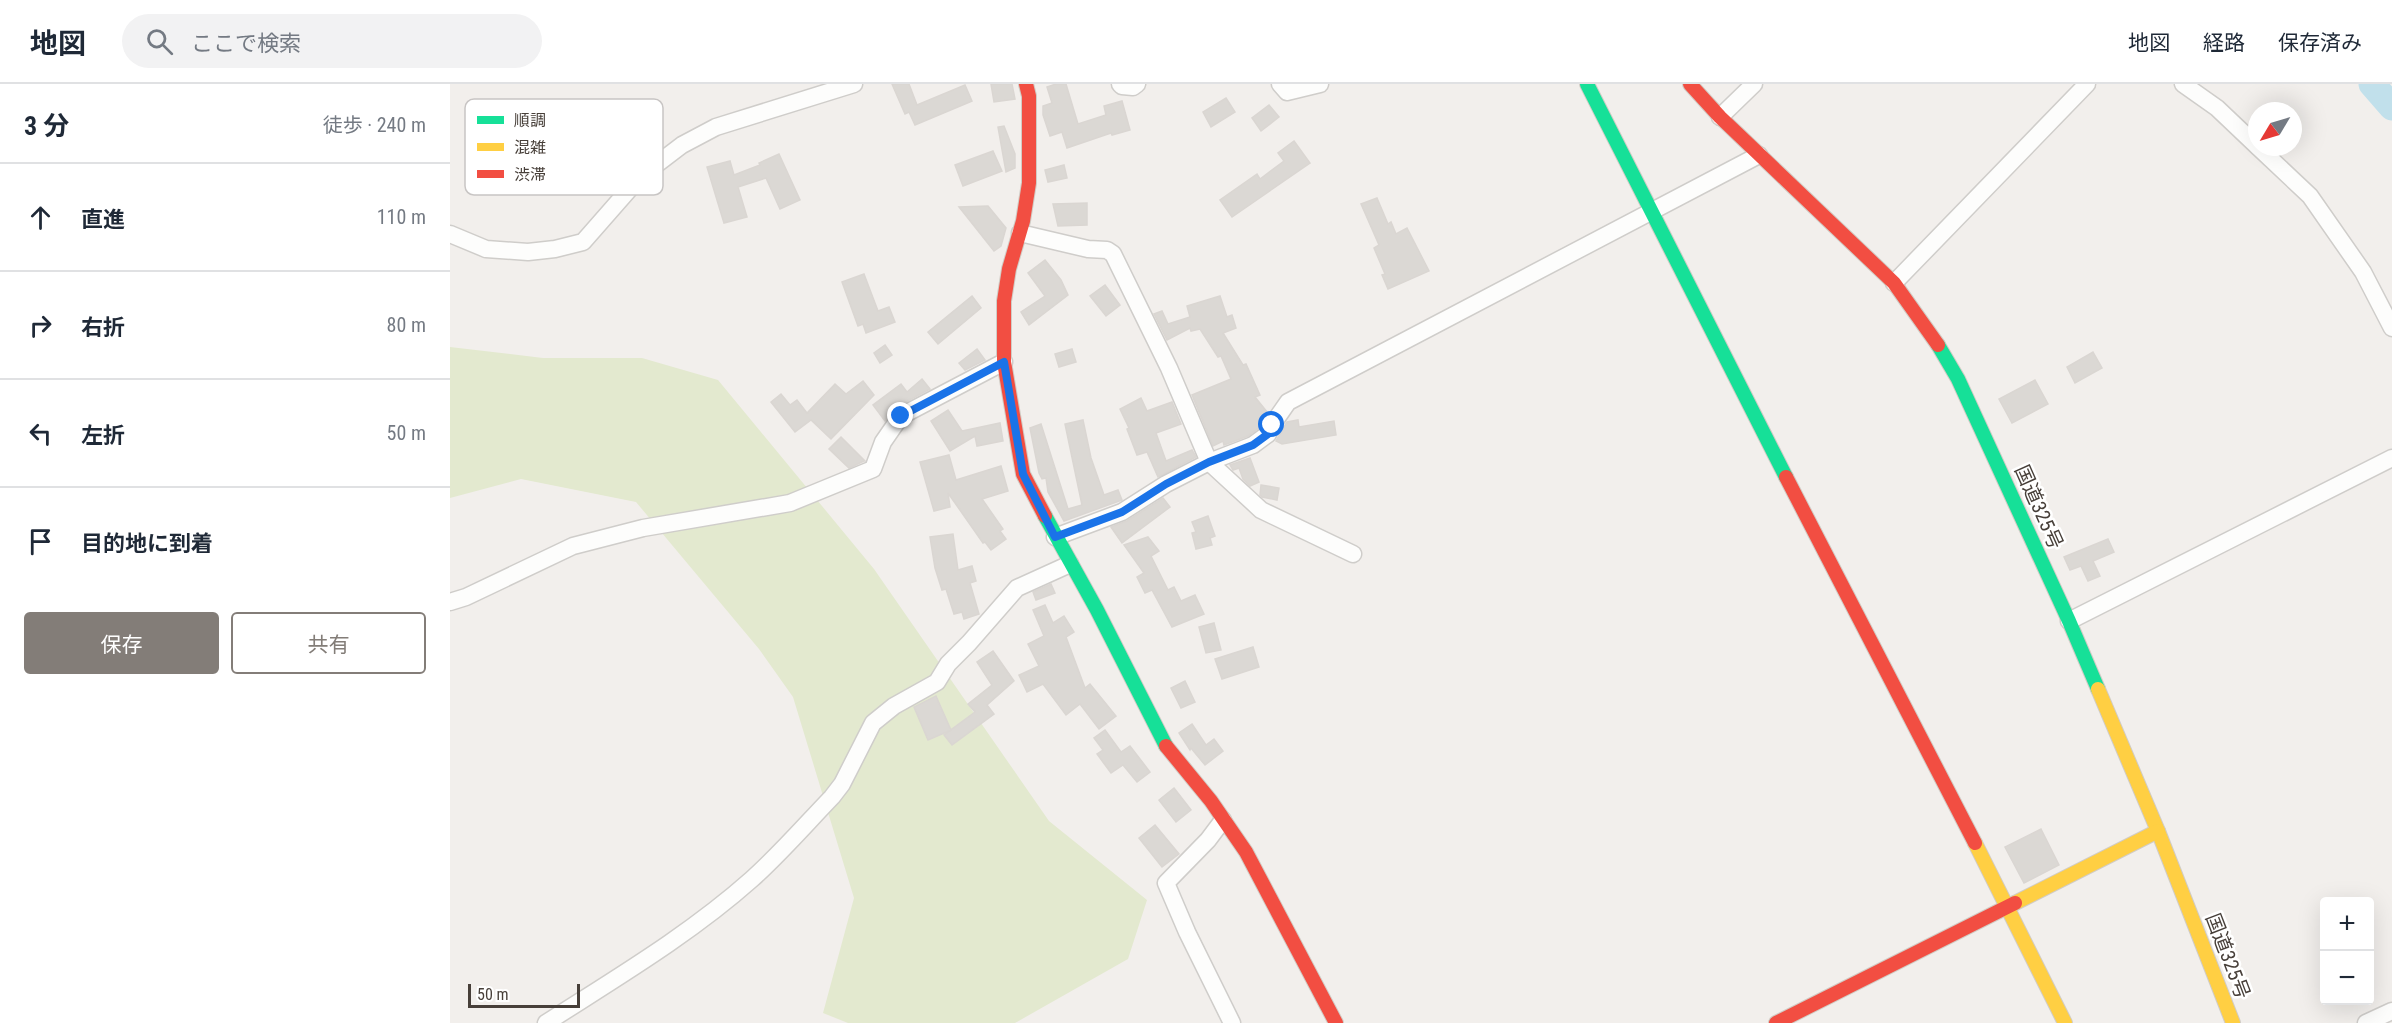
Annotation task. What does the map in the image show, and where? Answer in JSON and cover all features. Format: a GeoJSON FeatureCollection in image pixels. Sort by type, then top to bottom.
{"type":"FeatureCollection","features":[{"type":"Feature","properties":{"kind":"main road"},"geometry":{"type":"LineString","coordinates":[[1587,84],[1653,211],[1731,371],[2007,905],[2065,1023]]}},
{"type":"Feature","properties":{"kind":"main road","name":"国道325号"},"geometry":{"type":"LineString","coordinates":[[1690,84],[1720,117],[1894,284],[1930,331],[1958,379],[2069,621],[2158,831],[2233,1023]]}},
{"type":"Feature","properties":{"kind":"main road"},"geometry":{"type":"LineString","coordinates":[[1031,86],[1029,183],[1004,301],[1004,362],[1023,474],[1055,537],[1097,610],[1168,751],[1211,801],[1246,852],[1336,1023]]}},
{"type":"Feature","properties":{"kind":"main road"},"geometry":{"type":"LineString","coordinates":[[1776,1023],[2158,831]]}},
{"type":"Feature","properties":{"kind":"street"},"geometry":{"type":"LineString","coordinates":[[663,159],[682,145],[716,127],[854,84]]}},
{"type":"Feature","properties":{"kind":"street"},"geometry":{"type":"LineString","coordinates":[[1120,84],[1132,87],[1137,84]]}},
{"type":"Feature","properties":{"kind":"street"},"geometry":{"type":"LineString","coordinates":[[1280,84],[1287,92],[1320,84]]}},
{"type":"Feature","properties":{"kind":"street"},"geometry":{"type":"LineString","coordinates":[[1720,117],[1754,84]]}},
{"type":"Feature","properties":{"kind":"street"},"geometry":{"type":"LineString","coordinates":[[1894,284],[2086,84]]}},
{"type":"Feature","properties":{"kind":"street"},"geometry":{"type":"LineString","coordinates":[[2183,84],[2217,108],[2248,137]]}},
{"type":"Feature","properties":{"kind":"street"},"geometry":{"type":"LineString","coordinates":[[1055,537],[1122,512],[1166,484],[1209,462],[1253,445],[1268,434],[1288,402],[1759,155]]}},
{"type":"Feature","properties":{"kind":"street"},"geometry":{"type":"LineString","coordinates":[[2268,156],[2310,196],[2363,272],[2392,328]]}},
{"type":"Feature","properties":{"kind":"street"},"geometry":{"type":"LineString","coordinates":[[450,234],[486,249],[528,252],[555,249],[583,242],[624,195]]}},
{"type":"Feature","properties":{"kind":"street"},"geometry":{"type":"LineString","coordinates":[[1020,233],[1088,249],[1107,250],[1113,254],[1173,376],[1209,462],[1261,510],[1353,554]]}},
{"type":"Feature","properties":{"kind":"street"},"geometry":{"type":"LineString","coordinates":[[450,602],[466,597],[573,546],[643,528],[790,503],[873,469],[884,442],[901,416],[1004,362]]}},
{"type":"Feature","properties":{"kind":"street"},"geometry":{"type":"LineString","coordinates":[[2069,621],[2392,458]]}},
{"type":"Feature","properties":{"kind":"street"},"geometry":{"type":"LineString","coordinates":[[546,1023],[652,955],[753,878],[832,797],[842,784],[873,723],[894,706],[937,682],[948,664],[969,644],[1017,588],[1070,564]]}},
{"type":"Feature","properties":{"kind":"street"},"geometry":{"type":"LineString","coordinates":[[1223,820],[1208,840],[1166,883],[1187,932],[1232,1023]]}},
{"type":"Feature","properties":{"kind":"street"},"geometry":{"type":"LineString","coordinates":[[2366,1023],[2392,1011]]}},
{"type":"Feature","properties":{"kind":"green space"},"geometry":{"type":"Polygon","coordinates":[[[450,347],[543,358],[642,358],[718,380],[874,569],[1049,821],[1147,900],[1128,959],[1015,1023],[848,1023],[823,1013],[854,898],[793,697],[759,649],[636,502],[521,479],[450,498],[450,347]]]}},
{"type":"Feature","properties":{"kind":"building"},"geometry":{"type":"Polygon","coordinates":[[[892,84],[909,84],[917,105],[965,85],[972,101],[915,125],[909,112],[905,114],[892,84]]]}},
{"type":"Feature","properties":{"kind":"building"},"geometry":{"type":"Polygon","coordinates":[[[991,84],[1012,84],[1015,99],[994,102],[991,84]]]}},
{"type":"Feature","properties":{"kind":"building"},"geometry":{"type":"Polygon","coordinates":[[[1066,84],[1078,124],[1106,115],[1104,106],[1122,101],[1130,130],[1112,135],[1111,133],[1067,148],[1062,132],[1050,136],[1043,115],[1043,106],[1052,103],[1047,87],[1066,84]]]}},
{"type":"Feature","properties":{"kind":"building"},"geometry":{"type":"Polygon","coordinates":[[[1226,98],[1235,112],[1211,127],[1203,112],[1226,98]]]}},
{"type":"Feature","properties":{"kind":"building"},"geometry":{"type":"Polygon","coordinates":[[[1269,105],[1279,117],[1261,131],[1252,118],[1269,105]]]}},
{"type":"Feature","properties":{"kind":"building"},"geometry":{"type":"Polygon","coordinates":[[[1004,126],[1015,154],[1015,168],[1006,172],[998,127],[1004,126]]]}},
{"type":"Feature","properties":{"kind":"building"},"geometry":{"type":"Polygon","coordinates":[[[1294,141],[1310,163],[1232,217],[1220,200],[1257,174],[1260,179],[1284,161],[1278,153],[1294,141]]]}},
{"type":"Feature","properties":{"kind":"building"},"geometry":{"type":"Polygon","coordinates":[[[993,151],[1002,171],[963,186],[955,165],[993,151]]]}},
{"type":"Feature","properties":{"kind":"building"},"geometry":{"type":"Polygon","coordinates":[[[779,154],[800,200],[780,209],[766,178],[738,187],[747,217],[724,223],[707,167],[730,161],[734,175],[760,165],[759,163],[779,154]]]}},
{"type":"Feature","properties":{"kind":"building"},"geometry":{"type":"Polygon","coordinates":[[[1064,165],[1067,178],[1048,182],[1045,170],[1064,165]]]}},
{"type":"Feature","properties":{"kind":"building"},"geometry":{"type":"Polygon","coordinates":[[[1377,198],[1388,224],[1391,222],[1396,234],[1407,228],[1429,271],[1388,289],[1382,275],[1385,274],[1374,248],[1379,245],[1361,204],[1377,198]]]}},
{"type":"Feature","properties":{"kind":"building"},"geometry":{"type":"Polygon","coordinates":[[[1087,203],[1087,225],[1058,226],[1053,204],[1087,203]]]}},
{"type":"Feature","properties":{"kind":"building"},"geometry":{"type":"Polygon","coordinates":[[[988,206],[1006,228],[1001,246],[994,251],[959,207],[988,206]]]}},
{"type":"Feature","properties":{"kind":"building"},"geometry":{"type":"Polygon","coordinates":[[[1045,260],[1061,280],[1068,295],[1029,325],[1021,312],[1045,296],[1028,273],[1045,260]]]}},
{"type":"Feature","properties":{"kind":"building"},"geometry":{"type":"Polygon","coordinates":[[[864,274],[878,311],[889,307],[895,322],[866,333],[863,324],[858,326],[842,282],[864,274]]]}},
{"type":"Feature","properties":{"kind":"building"},"geometry":{"type":"Polygon","coordinates":[[[1105,285],[1120,305],[1106,316],[1090,296],[1105,285]]]}},
{"type":"Feature","properties":{"kind":"building"},"geometry":{"type":"Polygon","coordinates":[[[972,296],[981,308],[938,344],[928,332],[972,296]]]}},
{"type":"Feature","properties":{"kind":"building"},"geometry":{"type":"Polygon","coordinates":[[[1220,296],[1227,317],[1232,315],[1236,328],[1223,333],[1243,365],[1246,364],[1260,395],[1255,397],[1268,413],[1260,427],[1248,436],[1224,445],[1223,441],[1213,446],[1192,395],[1231,379],[1221,356],[1218,357],[1200,329],[1191,331],[1190,328],[1167,340],[1154,314],[1162,311],[1168,324],[1190,317],[1187,306],[1220,296]]]}},
{"type":"Feature","properties":{"kind":"building"},"geometry":{"type":"Polygon","coordinates":[[[885,345],[892,355],[880,363],[874,353],[885,345]]]}},
{"type":"Feature","properties":{"kind":"building"},"geometry":{"type":"Polygon","coordinates":[[[977,349],[985,360],[965,370],[959,363],[977,349]]]}},
{"type":"Feature","properties":{"kind":"building"},"geometry":{"type":"Polygon","coordinates":[[[1072,349],[1076,362],[1059,367],[1055,354],[1072,349]]]}},
{"type":"Feature","properties":{"kind":"building"},"geometry":{"type":"Polygon","coordinates":[[[2093,352],[2102,368],[2075,383],[2067,367],[2093,352]]]}},
{"type":"Feature","properties":{"kind":"building"},"geometry":{"type":"Polygon","coordinates":[[[922,379],[930,389],[896,407],[885,421],[873,405],[901,384],[907,392],[922,379]]]}},
{"type":"Feature","properties":{"kind":"building"},"geometry":{"type":"Polygon","coordinates":[[[2035,380],[2048,404],[2012,423],[1999,399],[2035,380]]]}},
{"type":"Feature","properties":{"kind":"building"},"geometry":{"type":"Polygon","coordinates":[[[863,381],[874,395],[831,439],[811,420],[795,432],[771,402],[781,394],[790,405],[797,400],[807,413],[835,384],[846,394],[863,381]]]}},
{"type":"Feature","properties":{"kind":"building"},"geometry":{"type":"Polygon","coordinates":[[[1141,398],[1147,411],[1172,402],[1181,424],[1156,433],[1166,461],[1192,450],[1196,457],[1158,477],[1147,452],[1137,455],[1127,429],[1129,428],[1120,409],[1141,398]]]}},
{"type":"Feature","properties":{"kind":"building"},"geometry":{"type":"Polygon","coordinates":[[[948,410],[962,431],[1000,423],[1003,441],[977,446],[975,436],[950,451],[931,421],[948,410]]]}},
{"type":"Feature","properties":{"kind":"building"},"geometry":{"type":"Polygon","coordinates":[[[1083,420],[1091,458],[1104,495],[1118,490],[1122,500],[1064,521],[1048,492],[1046,478],[1042,479],[1039,473],[1030,428],[1041,424],[1068,509],[1082,505],[1065,424],[1083,420]]]}},
{"type":"Feature","properties":{"kind":"building"},"geometry":{"type":"Polygon","coordinates":[[[1298,420],[1299,427],[1334,421],[1336,435],[1282,444],[1276,441],[1287,422],[1298,420]]]}},
{"type":"Feature","properties":{"kind":"building"},"geometry":{"type":"Polygon","coordinates":[[[841,437],[865,461],[849,468],[829,449],[841,437]]]}},
{"type":"Feature","properties":{"kind":"building"},"geometry":{"type":"Polygon","coordinates":[[[949,455],[956,480],[1001,466],[1008,491],[982,499],[1003,529],[1000,531],[1006,539],[991,550],[985,542],[983,543],[948,493],[950,507],[934,511],[920,462],[949,455]]]}},
{"type":"Feature","properties":{"kind":"building"},"geometry":{"type":"Polygon","coordinates":[[[1250,458],[1259,482],[1250,486],[1243,479],[1239,468],[1233,470],[1230,465],[1250,458]]]}},
{"type":"Feature","properties":{"kind":"building"},"geometry":{"type":"Polygon","coordinates":[[[1261,485],[1279,488],[1277,500],[1262,497],[1260,495],[1261,485]]]}},
{"type":"Feature","properties":{"kind":"building"},"geometry":{"type":"Polygon","coordinates":[[[1163,498],[1170,507],[1122,543],[1111,527],[1127,521],[1163,498]]]}},
{"type":"Feature","properties":{"kind":"building"},"geometry":{"type":"Polygon","coordinates":[[[1208,516],[1215,536],[1210,538],[1212,545],[1196,549],[1192,533],[1196,532],[1192,522],[1208,516]]]}},
{"type":"Feature","properties":{"kind":"building"},"geometry":{"type":"Polygon","coordinates":[[[953,534],[958,570],[972,566],[976,581],[970,583],[979,614],[964,619],[962,612],[954,614],[946,589],[942,590],[935,568],[930,537],[953,534]]]}},
{"type":"Feature","properties":{"kind":"building"},"geometry":{"type":"Polygon","coordinates":[[[1148,537],[1159,551],[1151,556],[1168,590],[1174,587],[1181,601],[1195,595],[1204,614],[1172,627],[1152,590],[1145,593],[1137,577],[1144,573],[1124,545],[1148,537]]]}},
{"type":"Feature","properties":{"kind":"building"},"geometry":{"type":"Polygon","coordinates":[[[2108,539],[2114,552],[2093,561],[2100,576],[2088,581],[2081,566],[2070,570],[2064,557],[2108,539]]]}},
{"type":"Feature","properties":{"kind":"building"},"geometry":{"type":"Polygon","coordinates":[[[1051,584],[1055,593],[1036,600],[1033,592],[1051,584]]]}},
{"type":"Feature","properties":{"kind":"building"},"geometry":{"type":"Polygon","coordinates":[[[1045,605],[1053,623],[1064,616],[1074,632],[1066,637],[1085,688],[1090,684],[1116,716],[1099,729],[1080,704],[1066,715],[1043,684],[1027,692],[1019,675],[1039,666],[1028,644],[1044,636],[1033,610],[1045,605]]]}},
{"type":"Feature","properties":{"kind":"building"},"geometry":{"type":"Polygon","coordinates":[[[1214,623],[1221,650],[1206,653],[1199,627],[1214,623]]]}},
{"type":"Feature","properties":{"kind":"building"},"geometry":{"type":"Polygon","coordinates":[[[1253,647],[1259,667],[1222,679],[1215,659],[1253,647]]]}},
{"type":"Feature","properties":{"kind":"building"},"geometry":{"type":"Polygon","coordinates":[[[993,651],[1014,681],[987,705],[994,714],[952,745],[944,735],[975,712],[968,704],[992,685],[977,662],[993,651]]]}},
{"type":"Feature","properties":{"kind":"building"},"geometry":{"type":"Polygon","coordinates":[[[1185,681],[1195,702],[1181,708],[1171,688],[1185,681]]]}},
{"type":"Feature","properties":{"kind":"building"},"geometry":{"type":"Polygon","coordinates":[[[936,696],[951,730],[928,740],[914,707],[936,696]]]}},
{"type":"Feature","properties":{"kind":"building"},"geometry":{"type":"Polygon","coordinates":[[[1192,724],[1206,745],[1214,739],[1223,751],[1205,765],[1191,748],[1190,750],[1179,733],[1192,724]]]}},
{"type":"Feature","properties":{"kind":"building"},"geometry":{"type":"Polygon","coordinates":[[[1105,730],[1121,752],[1130,746],[1150,772],[1137,782],[1123,765],[1111,773],[1097,754],[1103,750],[1094,738],[1105,730]]]}},
{"type":"Feature","properties":{"kind":"building"},"geometry":{"type":"Polygon","coordinates":[[[1174,788],[1191,810],[1176,822],[1159,800],[1174,788]]]}},
{"type":"Feature","properties":{"kind":"building"},"geometry":{"type":"Polygon","coordinates":[[[1155,825],[1179,854],[1162,867],[1139,838],[1155,825]]]}},
{"type":"Feature","properties":{"kind":"building"},"geometry":{"type":"Polygon","coordinates":[[[2041,829],[2059,865],[2024,883],[2005,847],[2041,829]]]}},
{"type":"Feature","properties":{"kind":"waterway"},"geometry":{"type":"LineString","coordinates":[[2372,84],[2392,107]]}},
{"type":"Feature","properties":{"kind":"traffic: fast"},"geometry":{"type":"LineString","coordinates":[[1587,84],[1786,477]]}},
{"type":"Feature","properties":{"kind":"traffic: fast"},"geometry":{"type":"LineString","coordinates":[[1938,345],[1958,379],[2098,689]]}},
{"type":"Feature","properties":{"kind":"traffic: fast"},"geometry":{"type":"LineString","coordinates":[[1045,516],[1097,610],[1166,746]]}},
{"type":"Feature","properties":{"kind":"traffic: slow"},"geometry":{"type":"LineString","coordinates":[[2098,689],[2158,831],[2233,1023]]}},
{"type":"Feature","properties":{"kind":"traffic: slow"},"geometry":{"type":"LineString","coordinates":[[2015,903],[2158,831]]}},
{"type":"Feature","properties":{"kind":"traffic: slow"},"geometry":{"type":"LineString","coordinates":[[1975,843],[2065,1023]]}},
{"type":"Feature","properties":{"kind":"traffic: jam"},"geometry":{"type":"LineString","coordinates":[[1026,84],[1029,96],[1029,183],[1023,221],[1009,269],[1004,301],[1004,362],[1023,474],[1045,516]]}},
{"type":"Feature","properties":{"kind":"traffic: jam"},"geometry":{"type":"LineString","coordinates":[[1690,84],[1720,117],[1894,283],[1938,345]]}},
{"type":"Feature","properties":{"kind":"traffic: jam"},"geometry":{"type":"LineString","coordinates":[[1786,477],[1975,843]]}},
{"type":"Feature","properties":{"kind":"traffic: jam"},"geometry":{"type":"LineString","coordinates":[[1166,746],[1211,801],[1246,852],[1336,1023]]}},
{"type":"Feature","properties":{"kind":"traffic: jam"},"geometry":{"type":"LineString","coordinates":[[1776,1023],[2015,903]]}},
{"type":"Feature","properties":{"kind":"route"},"geometry":{"type":"LineString","coordinates":[[901,416],[959,388],[1004,362],[1023,474],[1055,537],[1122,512],[1166,484],[1209,462],[1253,445],[1268,434],[1272,425]]}}]}
